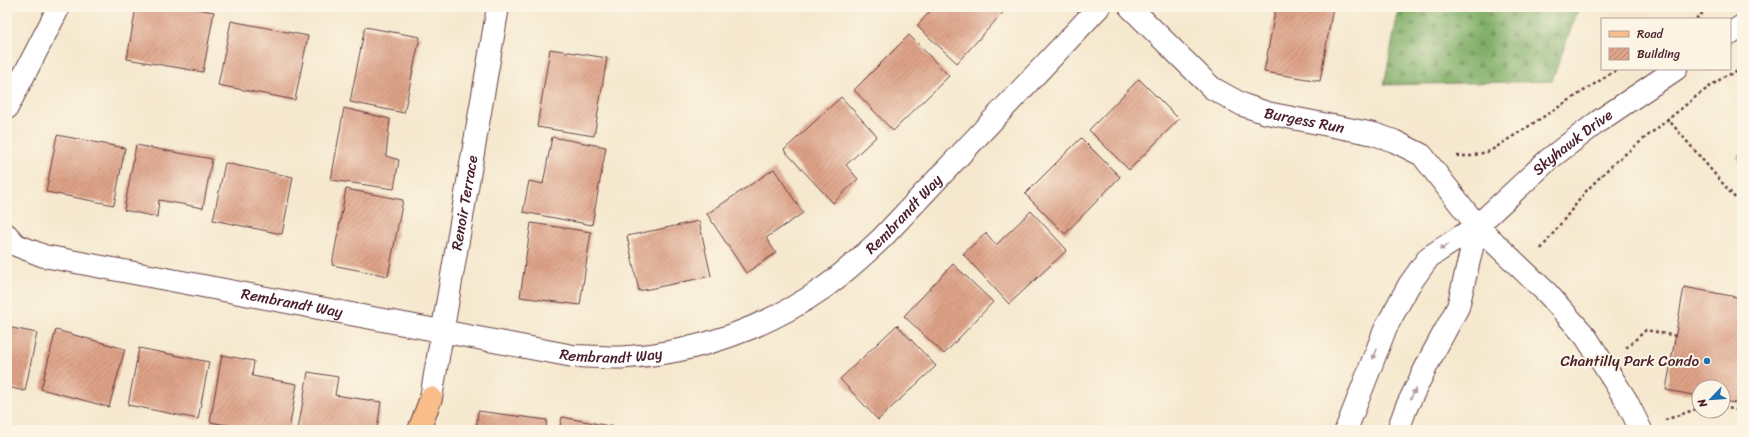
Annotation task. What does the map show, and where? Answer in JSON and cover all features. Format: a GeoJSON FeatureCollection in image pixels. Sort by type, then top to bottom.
{"type":"FeatureCollection","features":[{"type":"Feature","properties":{"kind":"main road"},"geometry":{"type":"LineString","coordinates":[[419,430],[431,398]]}},
{"type":"Feature","properties":{"kind":"main road"},"geometry":{"type":"LineString","coordinates":[[429,430],[431,398]]}},
{"type":"Feature","properties":{"kind":"street"},"geometry":{"type":"LineString","coordinates":[[7,108],[59,7]]}},
{"type":"Feature","properties":{"kind":"street","name":"Renoir Terrace"},"geometry":{"type":"LineString","coordinates":[[431,398],[498,7]]}},
{"type":"Feature","properties":{"kind":"street","name":"Rembrandt Way"},"geometry":{"type":"LineString","coordinates":[[7,235],[16,245],[44,256],[442,330],[573,356],[627,358],[675,352],[718,340],[781,312],[825,286],[854,264],[882,238],[1099,7]]}},
{"type":"Feature","properties":{"kind":"street","name":"Burgess Run"},"geometry":{"type":"LineString","coordinates":[[1130,7],[1212,88],[1243,104],[1267,113],[1374,134],[1394,141],[1422,156],[1477,226],[1548,294],[1586,337],[1626,400],[1641,430]]}},
{"type":"Feature","properties":{"kind":"street"},"geometry":{"type":"LineString","coordinates":[[1731,33],[1742,26]]}},
{"type":"Feature","properties":{"kind":"street","name":"Skyhawk Drive"},"geometry":{"type":"LineString","coordinates":[[1346,430],[1386,327],[1409,285],[1429,257],[1477,226],[1548,160],[1599,122],[1675,70]]}},
{"type":"Feature","properties":{"kind":"street"},"geometry":{"type":"LineString","coordinates":[[1398,430],[1406,408],[1458,307],[1477,226]]}},
{"type":"Feature","properties":{"kind":"path"},"geometry":{"type":"LineString","coordinates":[[1697,18],[1709,7]]}},
{"type":"Feature","properties":{"kind":"path"},"geometry":{"type":"LineString","coordinates":[[1432,168],[1444,150],[1456,156],[1471,156],[1490,151],[1616,70]]}},
{"type":"Feature","properties":{"kind":"path"},"geometry":{"type":"LineString","coordinates":[[1539,251],[1587,190],[1613,164],[1667,118],[1724,76],[1742,70]]}},
{"type":"Feature","properties":{"kind":"path"},"geometry":{"type":"LineString","coordinates":[[1667,118],[1736,199],[1742,201]]}},
{"type":"Feature","properties":{"kind":"path"},"geometry":{"type":"LineString","coordinates":[[1622,351],[1646,330],[1676,336]]}},
{"type":"Feature","properties":{"kind":"path"},"geometry":{"type":"LineString","coordinates":[[1731,409],[1742,411]]}},
{"type":"Feature","properties":{"kind":"path"},"geometry":{"type":"LineString","coordinates":[[1663,421],[1691,411]]}},
{"type":"Feature","properties":{"kind":"green space"},"geometry":{"type":"Polygon","coordinates":[[[1399,7],[1579,7],[1552,81],[1384,85],[1399,7]]]}},
{"type":"Feature","properties":{"kind":"building"},"geometry":{"type":"Polygon","coordinates":[[[136,7],[186,7],[214,12],[203,72],[127,59],[136,7]]]}},
{"type":"Feature","properties":{"kind":"building"},"geometry":{"type":"Polygon","coordinates":[[[934,7],[1008,7],[957,63],[917,26],[934,7]]]}},
{"type":"Feature","properties":{"kind":"building"},"geometry":{"type":"Polygon","coordinates":[[[1276,7],[1333,7],[1320,81],[1264,72],[1276,7]]]}},
{"type":"Feature","properties":{"kind":"building"},"geometry":{"type":"Polygon","coordinates":[[[231,21],[308,36],[295,100],[218,85],[231,21]]]}},
{"type":"Feature","properties":{"kind":"building"},"geometry":{"type":"Polygon","coordinates":[[[365,27],[420,37],[404,113],[350,102],[365,27]]]}},
{"type":"Feature","properties":{"kind":"building"},"geometry":{"type":"Polygon","coordinates":[[[909,35],[949,76],[893,131],[854,90],[909,35]]]}},
{"type":"Feature","properties":{"kind":"building"},"geometry":{"type":"Polygon","coordinates":[[[550,49],[607,58],[594,136],[537,127],[550,49]]]}},
{"type":"Feature","properties":{"kind":"building"},"geometry":{"type":"Polygon","coordinates":[[[1139,79],[1179,119],[1129,170],[1089,130],[1139,79]]]}},
{"type":"Feature","properties":{"kind":"building"},"geometry":{"type":"Polygon","coordinates":[[[841,97],[877,136],[846,165],[858,179],[833,203],[784,150],[841,97]]]}},
{"type":"Feature","properties":{"kind":"building"},"geometry":{"type":"Polygon","coordinates":[[[344,108],[390,119],[386,156],[399,160],[394,189],[331,180],[344,108]]]}},
{"type":"Feature","properties":{"kind":"building"},"geometry":{"type":"Polygon","coordinates":[[[57,135],[125,148],[114,205],[46,192],[57,135]]]}},
{"type":"Feature","properties":{"kind":"building"},"geometry":{"type":"Polygon","coordinates":[[[552,137],[606,147],[592,225],[523,212],[529,181],[543,184],[552,137]]]}},
{"type":"Feature","properties":{"kind":"building"},"geometry":{"type":"Polygon","coordinates":[[[1081,138],[1120,177],[1065,234],[1025,194],[1081,138]]]}},
{"type":"Feature","properties":{"kind":"building"},"geometry":{"type":"Polygon","coordinates":[[[136,145],[212,159],[203,208],[159,200],[157,217],[124,210],[136,145]]]}},
{"type":"Feature","properties":{"kind":"building"},"geometry":{"type":"Polygon","coordinates":[[[1742,153],[1742,164],[1736,157],[1742,153]]]}},
{"type":"Feature","properties":{"kind":"building"},"geometry":{"type":"Polygon","coordinates":[[[225,163],[293,177],[282,234],[213,220],[225,163]]]}},
{"type":"Feature","properties":{"kind":"building"},"geometry":{"type":"Polygon","coordinates":[[[774,169],[803,213],[766,238],[776,253],[746,273],[707,214],[774,169]]]}},
{"type":"Feature","properties":{"kind":"building"},"geometry":{"type":"Polygon","coordinates":[[[346,189],[403,200],[388,276],[332,265],[346,189]]]}},
{"type":"Feature","properties":{"kind":"building"},"geometry":{"type":"Polygon","coordinates":[[[1031,211],[1067,250],[1009,304],[963,254],[986,233],[996,245],[1031,211]]]}},
{"type":"Feature","properties":{"kind":"building"},"geometry":{"type":"Polygon","coordinates":[[[699,221],[711,276],[639,291],[627,236],[699,221]]]}},
{"type":"Feature","properties":{"kind":"building"},"geometry":{"type":"Polygon","coordinates":[[[531,223],[591,232],[580,305],[520,297],[531,223]]]}},
{"type":"Feature","properties":{"kind":"building"},"geometry":{"type":"Polygon","coordinates":[[[953,264],[993,302],[944,354],[904,316],[953,264]]]}},
{"type":"Feature","properties":{"kind":"building","name":"Chantilly Park Condo"},"geometry":{"type":"Polygon","coordinates":[[[1684,287],[1742,298],[1742,404],[1731,402],[1731,379],[1691,379],[1691,395],[1666,390],[1684,287]]]}},
{"type":"Feature","properties":{"kind":"building"},"geometry":{"type":"Polygon","coordinates":[[[897,325],[936,366],[878,420],[840,379],[897,325]]]}},
{"type":"Feature","properties":{"kind":"building"},"geometry":{"type":"Polygon","coordinates":[[[7,327],[37,333],[25,391],[7,387],[7,327]]]}},
{"type":"Feature","properties":{"kind":"building"},"geometry":{"type":"Polygon","coordinates":[[[56,330],[125,349],[109,407],[41,389],[56,330]]]}},
{"type":"Feature","properties":{"kind":"building"},"geometry":{"type":"Polygon","coordinates":[[[139,348],[209,362],[198,419],[128,405],[139,348]]]}},
{"type":"Feature","properties":{"kind":"building"},"geometry":{"type":"Polygon","coordinates":[[[222,355],[254,361],[252,376],[297,384],[289,430],[256,430],[210,422],[222,355]]]}},
{"type":"Feature","properties":{"kind":"building"},"geometry":{"type":"Polygon","coordinates":[[[308,372],[338,377],[335,395],[381,402],[377,430],[298,430],[308,372]]]}},
{"type":"Feature","properties":{"kind":"building"},"geometry":{"type":"Polygon","coordinates":[[[478,411],[547,420],[546,430],[476,430],[478,411]]]}},
{"type":"Feature","properties":{"kind":"building"},"geometry":{"type":"Polygon","coordinates":[[[562,417],[625,429],[625,430],[559,430],[562,417]]]}},
{"type":"Feature","properties":{"kind":"place","name":"Chantilly Park Condo"},"geometry":{"type":"Point","coordinates":[1707,361]}}]}
